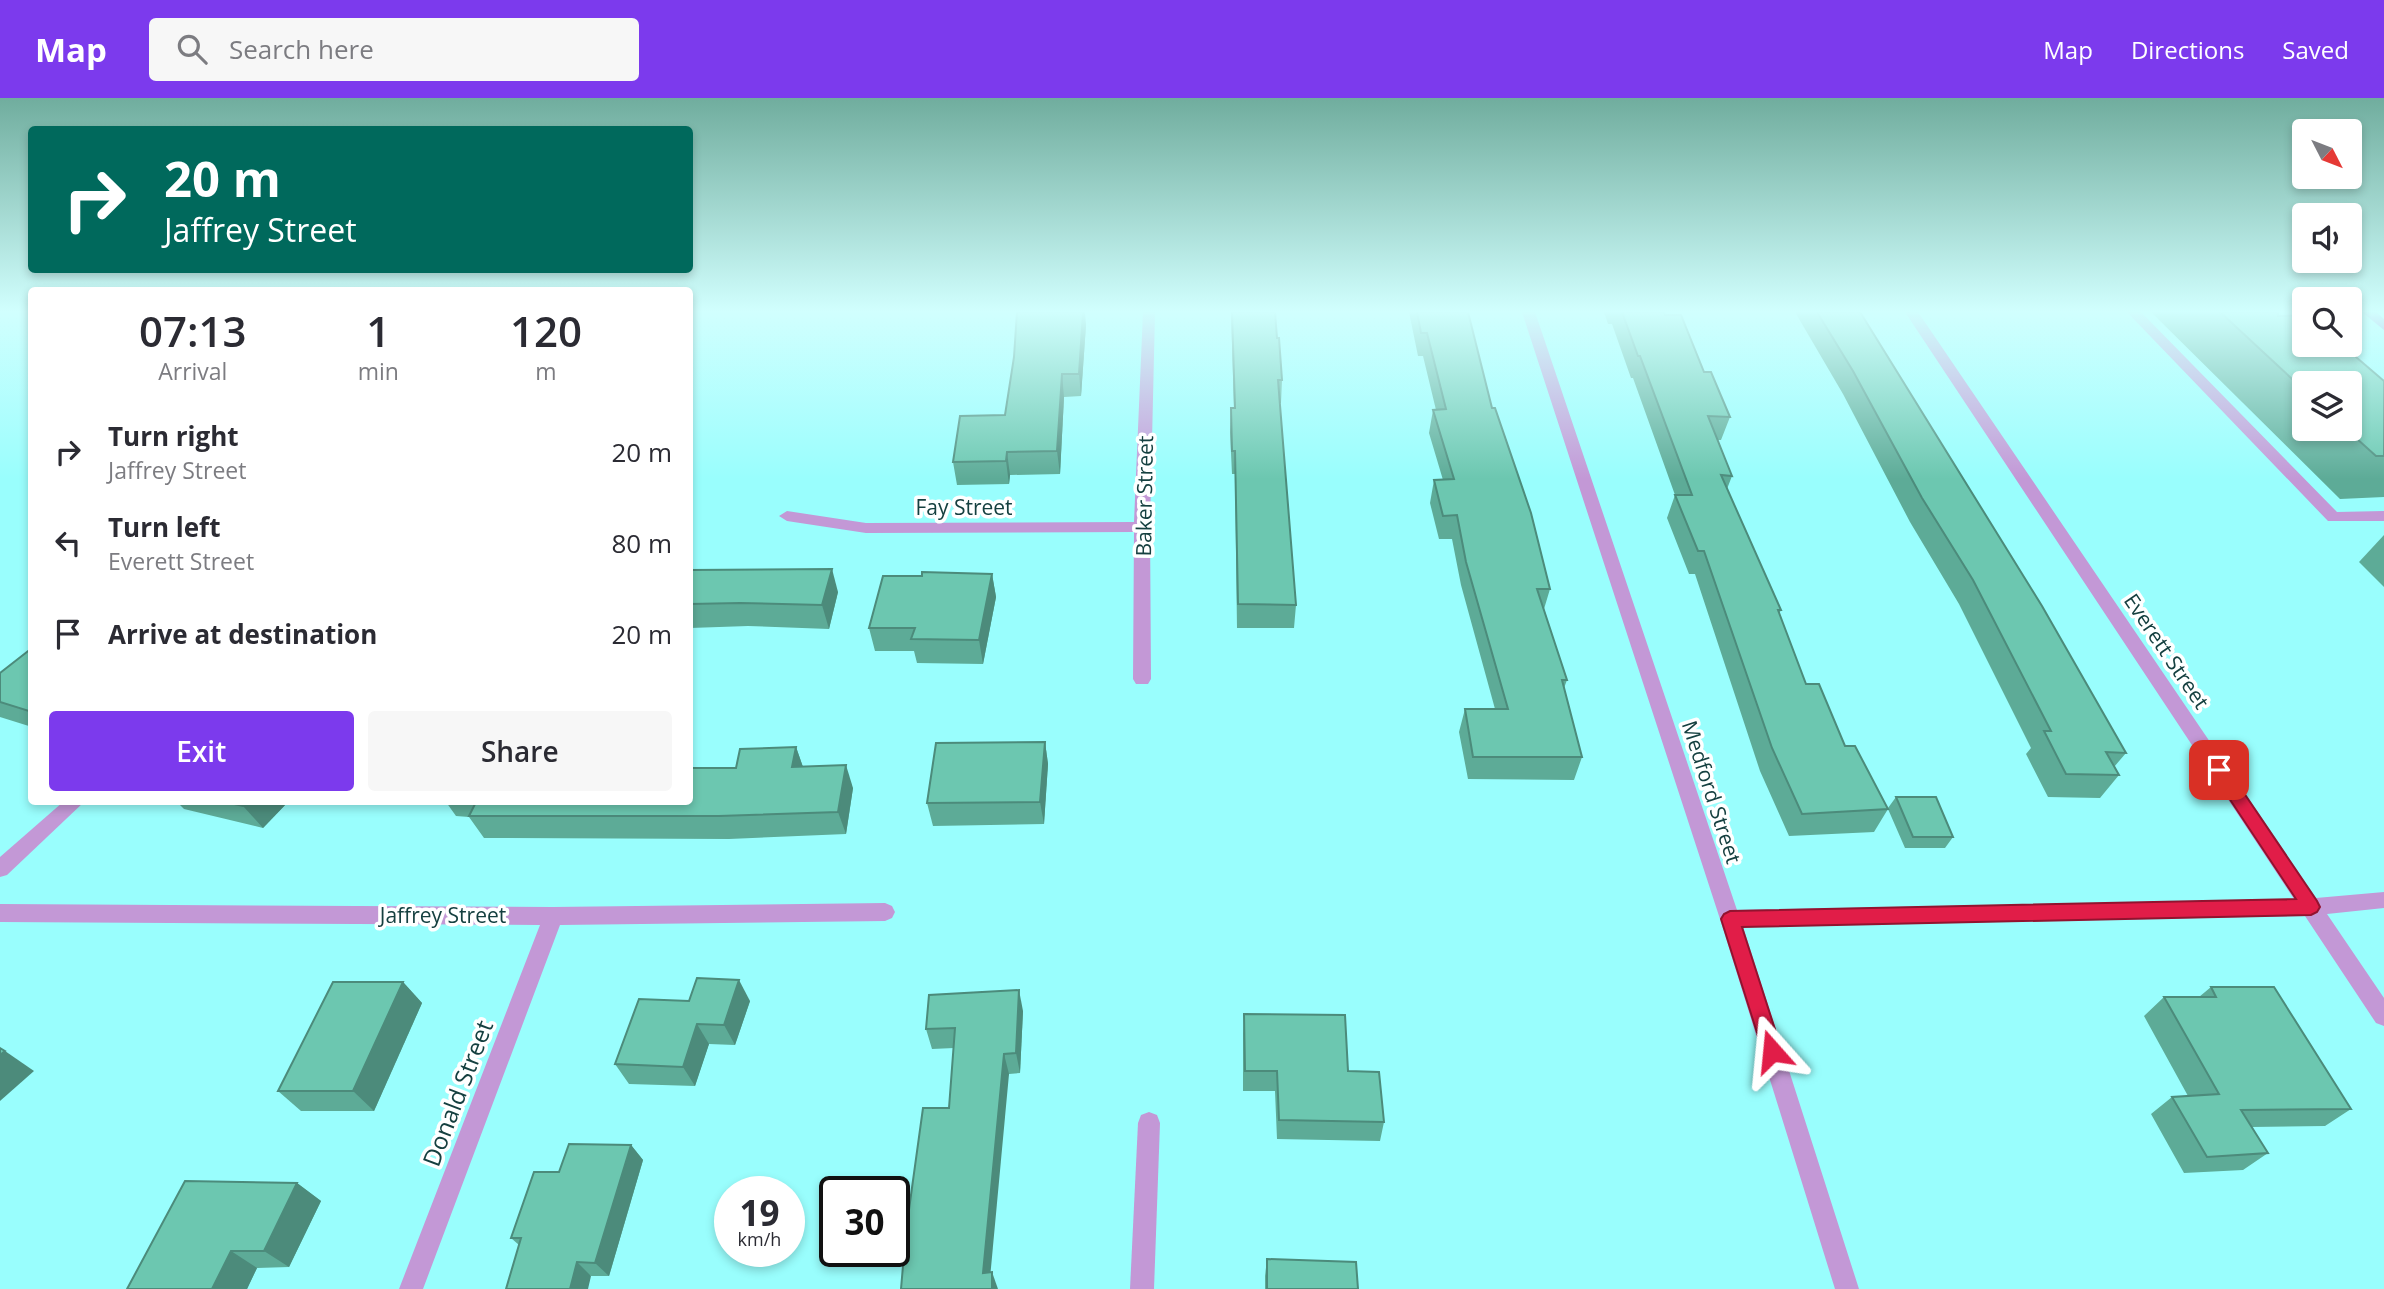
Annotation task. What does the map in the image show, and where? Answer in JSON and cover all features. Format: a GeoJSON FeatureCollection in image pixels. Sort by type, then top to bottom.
{"type":"FeatureCollection","features":[{"type":"Feature","properties":{"kind":"street","name":"Baker Street"},"geometry":{"type":"LineString","coordinates":[[1142,679],[1142,527],[1147,368]]}},
{"type":"Feature","properties":{"kind":"street","name":"Medford Street"},"geometry":{"type":"LineString","coordinates":[[1546,368],[1730,919],[1847,1289]]}},
{"type":"Feature","properties":{"kind":"street","name":"Everett Street"},"geometry":{"type":"LineString","coordinates":[[1949,368],[2384,1016]]}},
{"type":"Feature","properties":{"kind":"street"},"geometry":{"type":"LineString","coordinates":[[2187,368],[2333,517],[2384,516]]}},
{"type":"Feature","properties":{"kind":"street","name":"Fay Street"},"geometry":{"type":"LineString","coordinates":[[787,516],[866,528],[1142,527]]}},
{"type":"Feature","properties":{"kind":"street"},"geometry":{"type":"LineString","coordinates":[[0,869],[72,805]]}},
{"type":"Feature","properties":{"kind":"street"},"geometry":{"type":"LineString","coordinates":[[1730,919],[2311,907],[2384,900]]}},
{"type":"Feature","properties":{"kind":"street","name":"Jaffrey Street"},"geometry":{"type":"LineString","coordinates":[[0,913],[553,916],[885,912]]}},
{"type":"Feature","properties":{"kind":"street","name":"Donald Street"},"geometry":{"type":"LineString","coordinates":[[411,1289],[553,916]]}},
{"type":"Feature","properties":{"kind":"street"},"geometry":{"type":"LineString","coordinates":[[1142,1289],[1149,1123]]}},
{"type":"Feature","properties":{"kind":"building"},"geometry":{"type":"Polygon","coordinates":[[[1012,368],[1079,368],[1079,374],[1062,374],[1057,451],[1007,452],[1006,461],[953,462],[960,416],[1005,415],[1012,368]]]}},
{"type":"Feature","properties":{"kind":"building"},"geometry":{"type":"Polygon","coordinates":[[[1234,368],[1281,368],[1282,380],[1278,380],[1296,605],[1238,604],[1235,451],[1232,451],[1231,408],[1235,408],[1234,368]]]}},
{"type":"Feature","properties":{"kind":"building"},"geometry":{"type":"Polygon","coordinates":[[[1436,368],[1482,368],[1492,408],[1495,408],[1531,513],[1550,589],[1537,589],[1567,680],[1562,680],[1582,757],[1473,757],[1465,709],[1508,709],[1466,562],[1457,515],[1443,516],[1434,480],[1454,479],[1433,410],[1446,409],[1436,368]]]}},
{"type":"Feature","properties":{"kind":"building"},"geometry":{"type":"Polygon","coordinates":[[[1644,368],[1702,368],[1704,372],[1711,372],[1730,417],[1708,416],[1732,476],[1721,475],[1781,610],[1778,610],[1806,684],[1819,684],[1845,746],[1855,746],[1888,809],[1802,814],[1772,748],[1704,551],[1698,551],[1675,495],[1692,495],[1644,368]]]}},
{"type":"Feature","properties":{"kind":"building"},"geometry":{"type":"Polygon","coordinates":[[[1851,368],[1894,368],[2042,606],[2126,753],[2106,752],[2119,775],[2066,774],[2044,731],[2051,731],[1973,580],[1922,498],[1851,368]]]}},
{"type":"Feature","properties":{"kind":"building"},"geometry":{"type":"Polygon","coordinates":[[[2280,368],[2368,368],[2384,381],[2384,456],[2376,456],[2359,441],[2362,441],[2362,371],[2292,371],[2292,379],[2280,368]]]}},
{"type":"Feature","properties":{"kind":"building"},"geometry":{"type":"Polygon","coordinates":[[[832,569],[822,605],[693,604],[693,570],[832,569]]]}},
{"type":"Feature","properties":{"kind":"building"},"geometry":{"type":"Polygon","coordinates":[[[922,572],[992,574],[979,640],[911,639],[915,628],[869,628],[883,576],[922,576],[922,572]]]}},
{"type":"Feature","properties":{"kind":"building"},"geometry":{"type":"Polygon","coordinates":[[[28,651],[28,711],[0,702],[0,673],[28,651]]]}},
{"type":"Feature","properties":{"kind":"building"},"geometry":{"type":"Polygon","coordinates":[[[1045,742],[1040,802],[927,803],[936,743],[1045,742]]]}},
{"type":"Feature","properties":{"kind":"building"},"geometry":{"type":"Polygon","coordinates":[[[796,747],[792,767],[846,765],[838,812],[719,816],[469,816],[474,805],[693,805],[693,768],[736,768],[740,749],[796,747]]]}},
{"type":"Feature","properties":{"kind":"building"},"geometry":{"type":"Polygon","coordinates":[[[1896,797],[1936,797],[1953,837],[1913,837],[1896,797]]]}},
{"type":"Feature","properties":{"kind":"building"},"geometry":{"type":"Polygon","coordinates":[[[697,978],[739,980],[724,1025],[697,1024],[683,1067],[615,1064],[639,999],[689,1001],[697,978]]]}},
{"type":"Feature","properties":{"kind":"building"},"geometry":{"type":"Polygon","coordinates":[[[333,982],[403,982],[353,1091],[278,1091],[333,982]]]}},
{"type":"Feature","properties":{"kind":"building"},"geometry":{"type":"Polygon","coordinates":[[[2211,987],[2274,987],[2351,1109],[2241,1110],[2268,1153],[2207,1157],[2172,1097],[2219,1094],[2164,997],[2216,997],[2211,987]]]}},
{"type":"Feature","properties":{"kind":"building"},"geometry":{"type":"Polygon","coordinates":[[[1019,990],[1016,1053],[1004,1054],[983,1273],[992,1272],[992,1289],[901,1289],[903,1267],[910,1267],[910,1202],[923,1108],[949,1108],[955,1028],[926,1029],[929,995],[1019,990]]]}},
{"type":"Feature","properties":{"kind":"building"},"geometry":{"type":"Polygon","coordinates":[[[1244,1014],[1345,1015],[1348,1071],[1379,1072],[1384,1122],[1279,1120],[1277,1071],[1245,1071],[1244,1014]]]}},
{"type":"Feature","properties":{"kind":"building"},"geometry":{"type":"Polygon","coordinates":[[[569,1144],[631,1145],[595,1263],[577,1262],[570,1289],[506,1289],[521,1238],[511,1238],[534,1172],[559,1172],[569,1144]]]}},
{"type":"Feature","properties":{"kind":"building"},"geometry":{"type":"Polygon","coordinates":[[[185,1181],[297,1183],[264,1251],[231,1251],[212,1289],[127,1289],[185,1181]]]}},
{"type":"Feature","properties":{"kind":"building"},"geometry":{"type":"Polygon","coordinates":[[[1267,1259],[1356,1262],[1358,1289],[1267,1289],[1267,1259]]]}},
{"type":"Feature","properties":{"kind":"route"},"geometry":{"type":"LineString","coordinates":[[1772,1051],[1730,919],[2311,907],[2219,770]]}}]}
